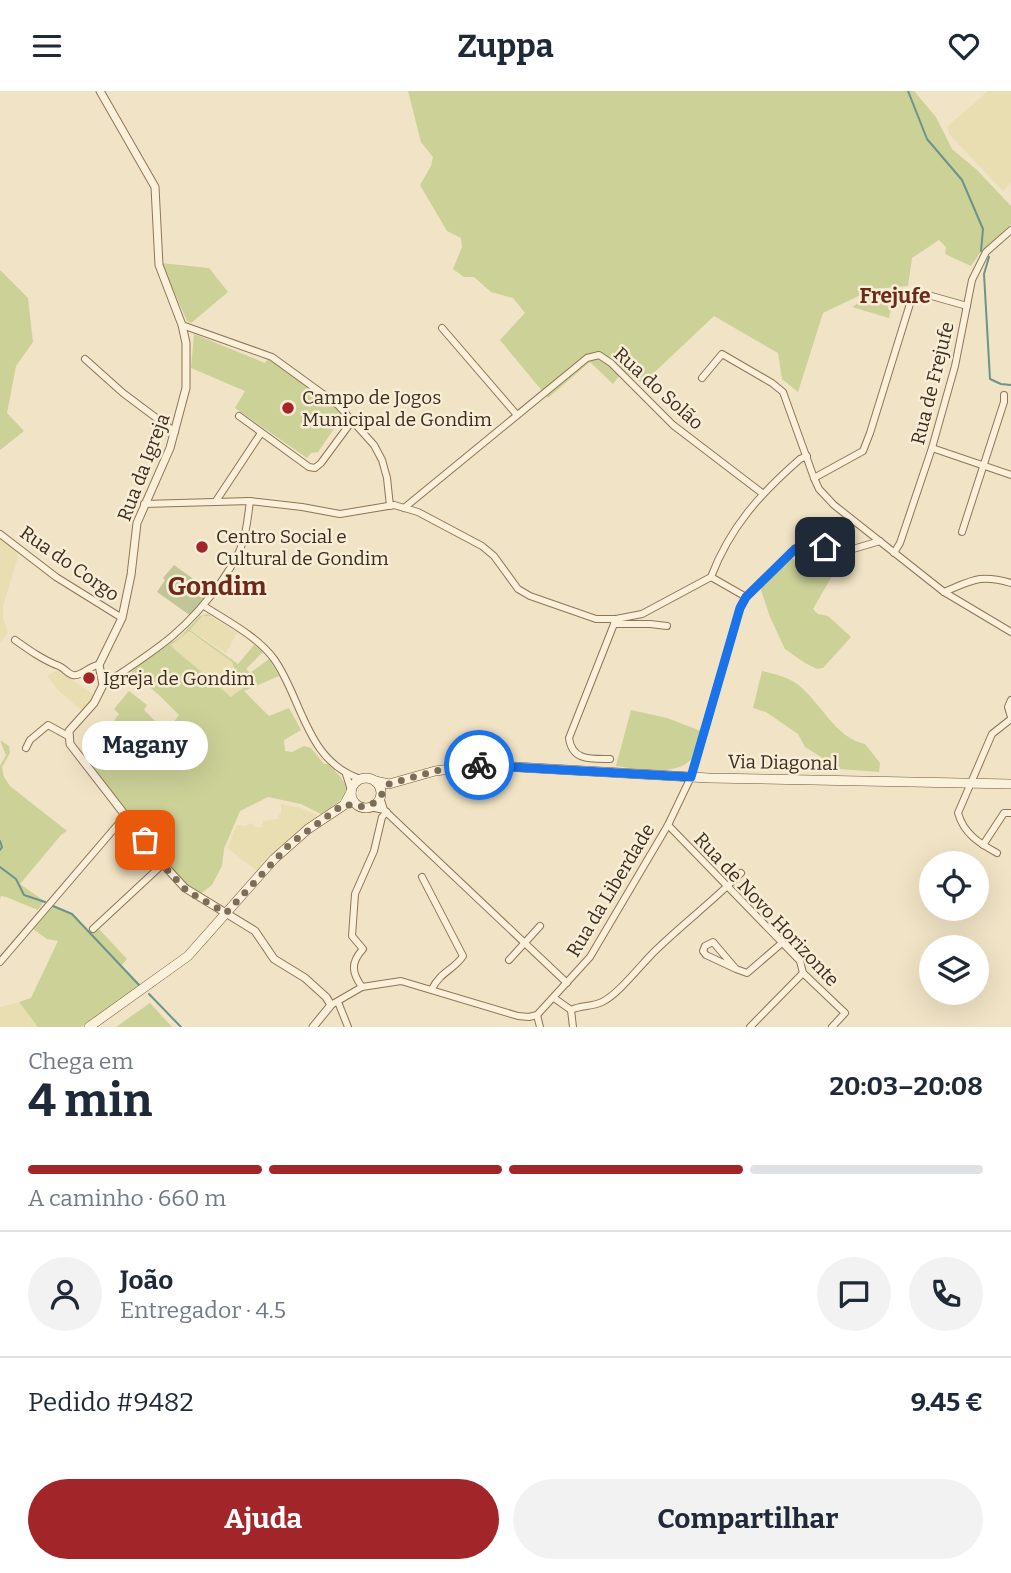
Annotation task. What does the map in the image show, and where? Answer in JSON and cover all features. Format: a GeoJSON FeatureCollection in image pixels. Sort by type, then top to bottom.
{"type":"FeatureCollection","features":[{"type":"Feature","properties":{"kind":"main road","name":"Via Diagonal"},"geometry":{"type":"LineString","coordinates":[[360,779],[370,778],[389,784],[435,771],[481,765],[691,777],[1011,784]]}},
{"type":"Feature","properties":{"kind":"main road"},"geometry":{"type":"LineString","coordinates":[[89,1027],[188,956],[290,844],[344,804],[360,779]]}},
{"type":"Feature","properties":{"kind":"main road"},"geometry":{"type":"LineString","coordinates":[[375,781],[380,795]]}},
{"type":"Feature","properties":{"kind":"main road"},"geometry":{"type":"LineString","coordinates":[[344,804],[370,807],[377,803],[389,784]]}},
{"type":"Feature","properties":{"kind":"main road"},"geometry":{"type":"LineString","coordinates":[[351,791],[358,805]]}},
{"type":"Feature","properties":{"kind":"street","name":"Rua da Igreja"},"geometry":{"type":"LineString","coordinates":[[99,665],[122,618],[131,575],[137,523],[159,476],[175,432],[186,389],[186,343],[183,325],[159,265],[156,191],[142,161],[100,91]]}},
{"type":"Feature","properties":{"kind":"street","name":"Rua de Frejufe"},"geometry":{"type":"LineString","coordinates":[[894,554],[932,449],[955,366],[972,281],[986,252],[1011,230]]}},
{"type":"Feature","properties":{"kind":"street"},"geometry":{"type":"LineString","coordinates":[[814,478],[863,451],[913,293],[967,306]]}},
{"type":"Feature","properties":{"kind":"street"},"geometry":{"type":"LineString","coordinates":[[183,325],[272,357],[325,394],[374,445],[382,460],[390,506]]}},
{"type":"Feature","properties":{"kind":"street"},"geometry":{"type":"LineString","coordinates":[[442,328],[517,415]]}},
{"type":"Feature","properties":{"kind":"street"},"geometry":{"type":"LineString","coordinates":[[702,378],[722,354],[783,391],[814,478],[819,489],[834,505],[944,592],[1011,632]]}},
{"type":"Feature","properties":{"kind":"street","name":"Rua do Solão"},"geometry":{"type":"LineString","coordinates":[[404,508],[587,358],[599,355],[611,363],[673,425],[762,493]]}},
{"type":"Feature","properties":{"kind":"street"},"geometry":{"type":"LineString","coordinates":[[85,359],[123,393],[175,432]]}},
{"type":"Feature","properties":{"kind":"street"},"geometry":{"type":"LineString","coordinates":[[961,532],[1004,395]]}},
{"type":"Feature","properties":{"kind":"street"},"geometry":{"type":"LineString","coordinates":[[239,416],[309,467],[315,468],[352,421]]}},
{"type":"Feature","properties":{"kind":"street"},"geometry":{"type":"LineString","coordinates":[[216,501],[261,433]]}},
{"type":"Feature","properties":{"kind":"street"},"geometry":{"type":"LineString","coordinates":[[932,449],[1011,475]]}},
{"type":"Feature","properties":{"kind":"street"},"geometry":{"type":"LineString","coordinates":[[615,622],[642,614],[711,577],[721,549],[762,493],[800,459],[807,456]]}},
{"type":"Feature","properties":{"kind":"street"},"geometry":{"type":"LineString","coordinates":[[250,501],[243,544],[235,561],[204,606],[188,624],[153,653],[103,685],[94,703],[69,731],[68,736],[73,749],[163,865],[190,893],[255,931],[274,959],[305,978],[335,1004],[348,1027]]}},
{"type":"Feature","properties":{"kind":"street"},"geometry":{"type":"LineString","coordinates":[[144,504],[250,501],[340,515],[390,506],[404,508],[418,512],[482,546],[494,556],[518,589],[530,596],[596,619],[667,626]]}},
{"type":"Feature","properties":{"kind":"street","name":"Rua do Corgo"},"geometry":{"type":"LineString","coordinates":[[0,534],[56,577],[122,618]]}},
{"type":"Feature","properties":{"kind":"street"},"geometry":{"type":"LineString","coordinates":[[711,577],[746,597],[795,549],[802,546],[853,549],[880,541]]}},
{"type":"Feature","properties":{"kind":"street"},"geometry":{"type":"LineString","coordinates":[[944,592],[982,578],[990,577],[1011,583]]}},
{"type":"Feature","properties":{"kind":"street","name":"Rua da Liberdade"},"geometry":{"type":"LineString","coordinates":[[537,1015],[590,957],[668,825],[691,777],[740,608],[746,597]]}},
{"type":"Feature","properties":{"kind":"street"},"geometry":{"type":"LineString","coordinates":[[204,606],[260,645],[271,656],[312,737],[346,774],[351,791]]}},
{"type":"Feature","properties":{"kind":"street"},"geometry":{"type":"LineString","coordinates":[[610,759],[589,759],[576,755],[569,738],[615,622]]}},
{"type":"Feature","properties":{"kind":"street"},"geometry":{"type":"LineString","coordinates":[[15,640],[73,675],[91,665],[99,665],[103,685]]}},
{"type":"Feature","properties":{"kind":"street"},"geometry":{"type":"LineString","coordinates":[[997,853],[967,832],[958,813],[992,734],[1011,718],[1007,707],[1011,700]]}},
{"type":"Feature","properties":{"kind":"street"},"geometry":{"type":"LineString","coordinates":[[26,748],[30,740],[48,726],[68,736]]}},
{"type":"Feature","properties":{"kind":"street"},"geometry":{"type":"LineString","coordinates":[[346,774],[360,779]]}},
{"type":"Feature","properties":{"kind":"street"},"geometry":{"type":"LineString","coordinates":[[380,795],[386,811],[567,983]]}},
{"type":"Feature","properties":{"kind":"street"},"geometry":{"type":"LineString","coordinates":[[370,807],[386,811]]}},
{"type":"Feature","properties":{"kind":"street"},"geometry":{"type":"LineString","coordinates":[[362,987],[353,970],[353,963],[362,949],[352,936],[355,894],[374,851],[382,817],[386,811]]}},
{"type":"Feature","properties":{"kind":"street"},"geometry":{"type":"LineString","coordinates":[[983,845],[1004,813],[1011,813]]}},
{"type":"Feature","properties":{"kind":"street"},"geometry":{"type":"LineString","coordinates":[[0,962],[126,815]]}},
{"type":"Feature","properties":{"kind":"street","name":"Rua de Novo Horizonte"},"geometry":{"type":"LineString","coordinates":[[668,825],[800,961],[803,973],[845,1013],[832,1027]]}},
{"type":"Feature","properties":{"kind":"street"},"geometry":{"type":"LineString","coordinates":[[93,929],[163,865]]}},
{"type":"Feature","properties":{"kind":"street"},"geometry":{"type":"LineString","coordinates":[[571,1010],[601,1003],[611,996],[657,949],[741,873]]}},
{"type":"Feature","properties":{"kind":"street"},"geometry":{"type":"LineString","coordinates":[[422,877],[463,956],[443,972],[432,989]]}},
{"type":"Feature","properties":{"kind":"street"},"geometry":{"type":"LineString","coordinates":[[509,960],[540,926]]}},
{"type":"Feature","properties":{"kind":"street"},"geometry":{"type":"LineString","coordinates":[[736,969],[713,942],[705,946],[706,955],[736,969],[747,973],[782,943]]}},
{"type":"Feature","properties":{"kind":"street"},"geometry":{"type":"LineString","coordinates":[[750,1027],[803,973]]}},
{"type":"Feature","properties":{"kind":"street"},"geometry":{"type":"LineString","coordinates":[[313,1027],[335,1004],[362,987],[401,981],[508,1014],[528,1017],[537,1015],[540,1027]]}},
{"type":"Feature","properties":{"kind":"street"},"geometry":{"type":"LineString","coordinates":[[554,998],[571,1010],[573,1027]]}},
{"type":"Feature","properties":{"kind":"shaded area"},"geometry":{"type":"Polygon","coordinates":[[[988,91],[1011,91],[1011,183],[1003,191],[950,135],[947,127],[988,91]]]}},
{"type":"Feature","properties":{"kind":"shaded area"},"geometry":{"type":"Polygon","coordinates":[[[0,539],[14,548],[18,557],[3,606],[3,618],[8,633],[0,643],[0,539]]]}},
{"type":"Feature","properties":{"kind":"shaded area"},"geometry":{"type":"Polygon","coordinates":[[[202,616],[211,616],[237,633],[226,653],[189,629],[202,616]]]}},
{"type":"Feature","properties":{"kind":"shaded area"},"geometry":{"type":"Polygon","coordinates":[[[188,631],[232,662],[242,691],[231,697],[173,648],[171,645],[188,631]]]}},
{"type":"Feature","properties":{"kind":"shaded area"},"geometry":{"type":"Polygon","coordinates":[[[58,670],[95,696],[87,706],[81,710],[59,691],[47,676],[58,670]]]}},
{"type":"Feature","properties":{"kind":"shaded area"},"geometry":{"type":"Polygon","coordinates":[[[281,804],[301,808],[318,816],[280,847],[257,871],[227,848],[237,825],[252,823],[255,827],[262,827],[263,821],[278,819],[281,804]]]}},
{"type":"Feature","properties":{"kind":"shaded area"},"geometry":{"type":"Polygon","coordinates":[[[19,1002],[38,1027],[0,1027],[0,1007],[19,1002]]]}},
{"type":"Feature","properties":{"kind":"green space"},"geometry":{"type":"Polygon","coordinates":[[[408,91],[914,91],[936,117],[952,149],[977,170],[1011,206],[1011,224],[980,253],[971,266],[945,254],[946,247],[939,240],[912,258],[908,286],[873,289],[823,313],[798,392],[782,379],[778,353],[714,316],[643,383],[623,371],[613,384],[590,362],[548,398],[500,340],[525,313],[513,298],[491,292],[474,277],[464,277],[453,269],[462,247],[461,238],[447,231],[420,185],[433,157],[421,142],[408,91]]]}},
{"type":"Feature","properties":{"kind":"green space"},"geometry":{"type":"Polygon","coordinates":[[[161,263],[209,268],[228,292],[191,323],[187,321],[161,263]]]}},
{"type":"Feature","properties":{"kind":"green space"},"geometry":{"type":"Polygon","coordinates":[[[0,270],[28,298],[33,342],[16,366],[7,413],[24,431],[0,450],[0,270]]]}},
{"type":"Feature","properties":{"kind":"green space"},"geometry":{"type":"Polygon","coordinates":[[[874,293],[894,295],[889,318],[852,307],[874,293]]]}},
{"type":"Feature","properties":{"kind":"green space","name":"Campo de Jogos Municipal de Gondim"},"geometry":{"type":"Polygon","coordinates":[[[194,334],[265,363],[268,359],[341,409],[347,419],[345,423],[340,420],[318,452],[311,453],[307,458],[235,408],[245,391],[191,368],[194,334]]]}},
{"type":"Feature","properties":{"kind":"green space"},"geometry":{"type":"Polygon","coordinates":[[[791,558],[832,576],[813,609],[818,614],[828,616],[851,637],[823,668],[817,669],[805,663],[785,649],[760,587],[791,558]]]}},
{"type":"Feature","properties":{"kind":"green space"},"geometry":{"type":"Polygon","coordinates":[[[174,565],[210,591],[191,616],[157,592],[165,580],[163,578],[174,565]]]}},
{"type":"Feature","properties":{"kind":"green space"},"geometry":{"type":"Polygon","coordinates":[[[207,614],[211,616],[202,616],[190,630],[238,664],[254,645],[263,652],[246,669],[250,673],[269,659],[279,676],[244,691],[269,716],[289,708],[301,730],[284,740],[285,751],[292,752],[304,746],[311,748],[342,780],[346,791],[339,801],[321,814],[301,804],[268,797],[240,811],[224,849],[222,866],[212,885],[199,895],[169,869],[126,809],[84,759],[120,729],[113,722],[119,714],[114,709],[129,691],[147,705],[144,710],[166,732],[179,715],[130,671],[181,636],[200,616],[207,614]],[[189,631],[171,645],[231,697],[242,689],[232,662],[189,631]]]}},
{"type":"Feature","properties":{"kind":"green space"},"geometry":{"type":"Polygon","coordinates":[[[762,671],[784,677],[806,691],[845,735],[865,744],[880,763],[879,772],[840,769],[805,747],[798,734],[766,712],[753,708],[762,671]]]}},
{"type":"Feature","properties":{"kind":"green space"},"geometry":{"type":"Polygon","coordinates":[[[631,710],[667,718],[701,731],[698,747],[692,758],[671,769],[644,770],[616,766],[631,710]]]}},
{"type":"Feature","properties":{"kind":"green space"},"geometry":{"type":"Polygon","coordinates":[[[0,740],[9,746],[10,753],[2,767],[10,786],[67,831],[20,884],[44,901],[38,910],[6,897],[1,896],[0,899],[0,766],[6,755],[0,740]]]}},
{"type":"Feature","properties":{"kind":"green space"},"geometry":{"type":"Polygon","coordinates":[[[54,905],[71,913],[91,934],[98,928],[127,959],[121,966],[141,985],[81,1027],[38,1027],[19,1002],[31,998],[58,941],[47,939],[33,929],[54,905]]]}},
{"type":"Feature","properties":{"kind":"green space"},"geometry":{"type":"Polygon","coordinates":[[[150,1003],[172,1027],[116,1027],[150,1003]]]}},
{"type":"Feature","properties":{"kind":"waterway"},"geometry":{"type":"LineString","coordinates":[[908,91],[927,139],[962,180],[983,229],[981,251]]}},
{"type":"Feature","properties":{"kind":"waterway"},"geometry":{"type":"LineString","coordinates":[[989,257],[984,274],[990,379],[1011,385]]}},
{"type":"Feature","properties":{"kind":"waterway"},"geometry":{"type":"LineString","coordinates":[[0,841],[0,850]]}},
{"type":"Feature","properties":{"kind":"waterway"},"geometry":{"type":"LineString","coordinates":[[0,867],[16,879],[24,895],[45,902]]}},
{"type":"Feature","properties":{"kind":"waterway"},"geometry":{"type":"LineString","coordinates":[[53,906],[72,914],[139,985]]}},
{"type":"Feature","properties":{"kind":"waterway"},"geometry":{"type":"LineString","coordinates":[[149,994],[181,1027]]}},
{"type":"Feature","properties":{"kind":"way so far"},"geometry":{"type":"LineString","coordinates":[[145,840],[187,891],[226,913],[290,844],[344,804],[370,807],[377,803],[389,784],[435,771],[479,765]]}},
{"type":"Feature","properties":{"kind":"place","name":"Campo de Jogos Municipal de Gondim"},"geometry":{"type":"Point","coordinates":[288,408]}},
{"type":"Feature","properties":{"kind":"place","name":"Centro Social e Cultural de Gondim"},"geometry":{"type":"Point","coordinates":[202,547]}},
{"type":"Feature","properties":{"kind":"place","name":"Igreja de Gondim"},"geometry":{"type":"Point","coordinates":[89,678]}},
{"type":"Feature","properties":{"kind":"place","name":"Magany"},"geometry":{"type":"Point","coordinates":[145,840]}},
{"type":"Feature","properties":{"kind":"district","name":"Frejufe"},"geometry":{"type":"Point","coordinates":[895,296]}},
{"type":"Feature","properties":{"kind":"district","name":"Gondim"},"geometry":{"type":"Point","coordinates":[217,586]}},
{"type":"Feature","properties":{"kind":"route"},"geometry":{"type":"LineString","coordinates":[[479,765],[691,777],[708,727],[740,608],[746,597],[795,549],[811,545],[825,547]]}}]}
